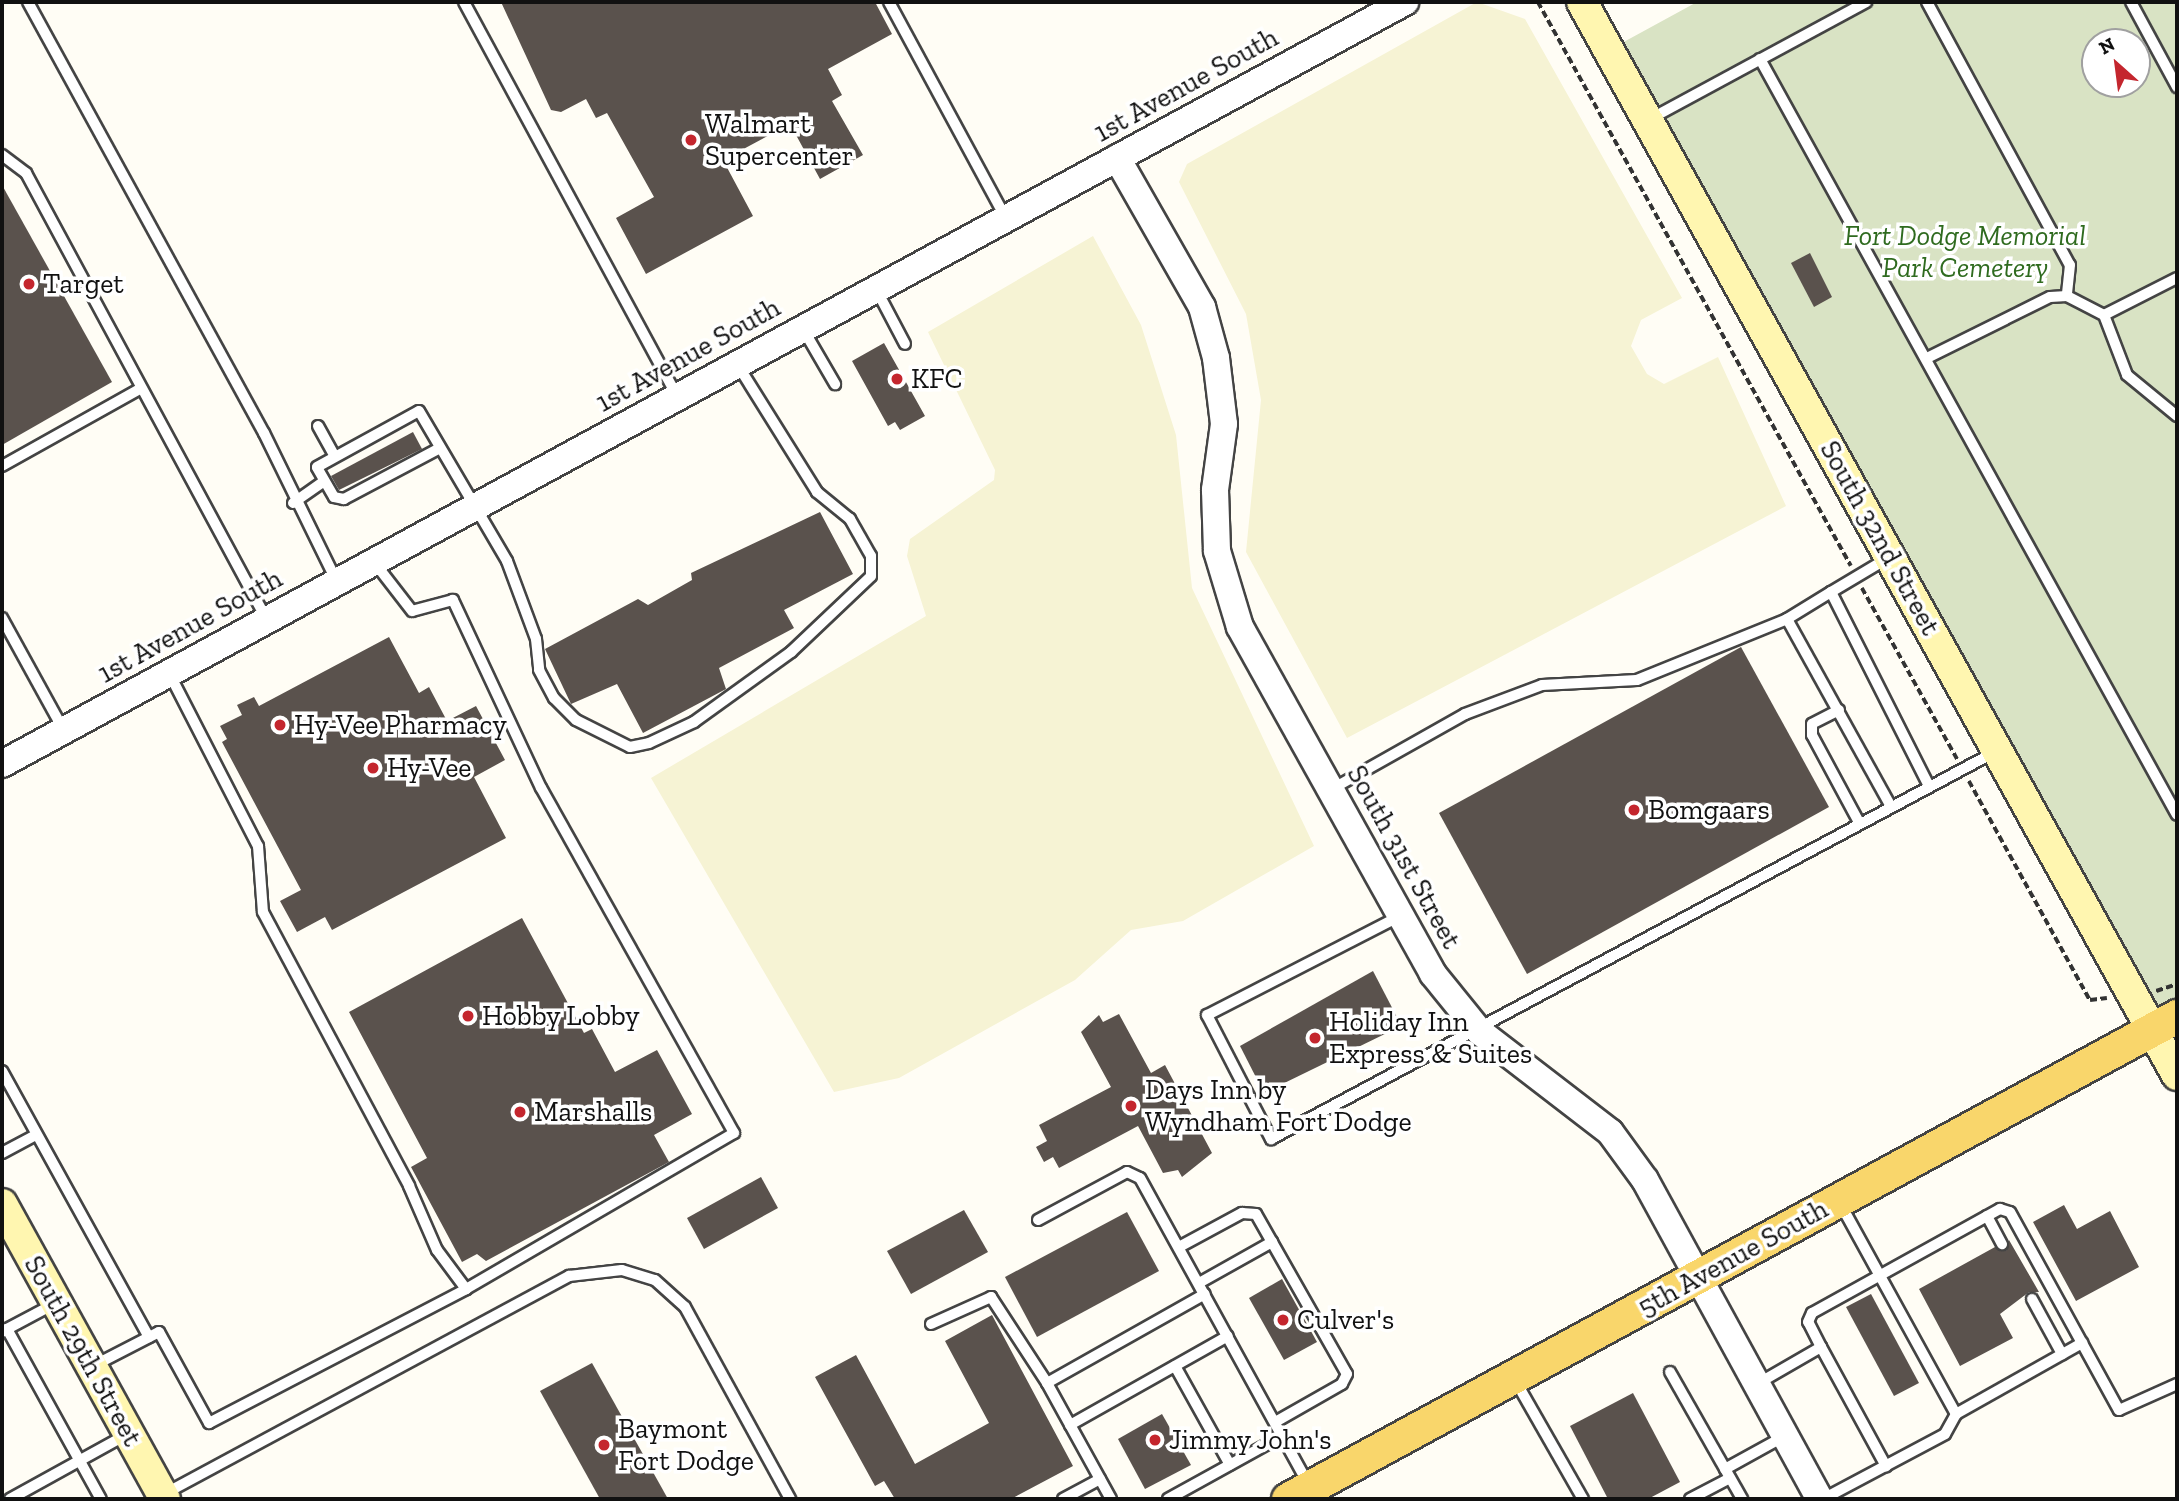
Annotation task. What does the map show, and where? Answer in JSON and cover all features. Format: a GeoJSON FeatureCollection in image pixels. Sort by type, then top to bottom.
{"type":"FeatureCollection","features":[{"type":"Feature","properties":{"kind":"main road","name":"South 32nd Street"},"geometry":{"type":"LineString","coordinates":[[1582,2],[2132,994],[2165,1023],[2177,1075]]}},
{"type":"Feature","properties":{"kind":"main road","name":"5th Avenue South"},"geometry":{"type":"LineString","coordinates":[[1299,1493],[2165,1023]]}},
{"type":"Feature","properties":{"kind":"main road","name":"South 29th Street"},"geometry":{"type":"LineString","coordinates":[[2,1204],[164,1497]]}},
{"type":"Feature","properties":{"kind":"street","name":"1st Avenue South"},"geometry":{"type":"LineString","coordinates":[[2,764],[1405,2]]}},
{"type":"Feature","properties":{"kind":"street","name":"South 31st Street"},"geometry":{"type":"LineString","coordinates":[[1117,158],[1202,307],[1216,358],[1224,424],[1215,490],[1217,551],[1240,627],[1433,974],[1480,1032],[1610,1132],[1699,1277],[1822,1499]]}},
{"type":"Feature","properties":{"kind":"lane"},"geometry":{"type":"LineString","coordinates":[[28,2],[259,424],[293,503],[337,582]]}},
{"type":"Feature","properties":{"kind":"lane"},"geometry":{"type":"LineString","coordinates":[[464,2],[678,397]]}},
{"type":"Feature","properties":{"kind":"lane"},"geometry":{"type":"LineString","coordinates":[[889,2],[1006,218]]}},
{"type":"Feature","properties":{"kind":"lane"},"geometry":{"type":"LineString","coordinates":[[1648,120],[1866,2]]}},
{"type":"Feature","properties":{"kind":"lane"},"geometry":{"type":"LineString","coordinates":[[1927,2],[2070,265],[2067,296]]}},
{"type":"Feature","properties":{"kind":"lane"},"geometry":{"type":"LineString","coordinates":[[1937,16],[1939,2]]}},
{"type":"Feature","properties":{"kind":"lane"},"geometry":{"type":"LineString","coordinates":[[2131,2],[2177,87]]}},
{"type":"Feature","properties":{"kind":"lane"},"geometry":{"type":"LineString","coordinates":[[1760,59],[2177,815]]}},
{"type":"Feature","properties":{"kind":"lane"},"geometry":{"type":"LineString","coordinates":[[2,155],[26,173],[140,389],[267,620]]}},
{"type":"Feature","properties":{"kind":"lane"},"geometry":{"type":"LineString","coordinates":[[2104,315],[2177,278]]}},
{"type":"Feature","properties":{"kind":"lane"},"geometry":{"type":"LineString","coordinates":[[876,289],[905,344]]}},
{"type":"Feature","properties":{"kind":"lane"},"geometry":{"type":"LineString","coordinates":[[1927,358],[2014,313],[2067,296],[2104,315],[2127,375],[2177,416]]}},
{"type":"Feature","properties":{"kind":"lane"},"geometry":{"type":"LineString","coordinates":[[803,329],[835,384]]}},
{"type":"Feature","properties":{"kind":"lane"},"geometry":{"type":"LineString","coordinates":[[440,448],[344,499],[322,483],[317,467],[332,453],[413,409],[440,448],[473,508],[507,561],[536,639],[539,670],[576,720],[630,747],[694,722],[791,652],[871,576],[871,555],[850,519],[817,492],[737,365]]}},
{"type":"Feature","properties":{"kind":"lane"},"geometry":{"type":"LineString","coordinates":[[2,467],[140,389]]}},
{"type":"Feature","properties":{"kind":"lane"},"geometry":{"type":"LineString","coordinates":[[318,426],[332,453]]}},
{"type":"Feature","properties":{"kind":"lane"},"geometry":{"type":"LineString","coordinates":[[293,503],[322,483]]}},
{"type":"Feature","properties":{"kind":"lane"},"geometry":{"type":"LineString","coordinates":[[1330,790],[1465,714],[1542,685],[1637,680],[1787,619],[1855,574],[1890,557]]}},
{"type":"Feature","properties":{"kind":"lane"},"geometry":{"type":"LineString","coordinates":[[92,1367],[159,1332],[209,1423],[466,1289],[734,1133],[541,788],[453,600],[412,611],[374,562]]}},
{"type":"Feature","properties":{"kind":"lane"},"geometry":{"type":"LineString","coordinates":[[1831,592],[1930,786]]}},
{"type":"Feature","properties":{"kind":"lane"},"geometry":{"type":"LineString","coordinates":[[2,618],[64,731]]}},
{"type":"Feature","properties":{"kind":"lane"},"geometry":{"type":"LineString","coordinates":[[1787,619],[1891,807]]}},
{"type":"Feature","properties":{"kind":"lane"},"geometry":{"type":"LineString","coordinates":[[169,673],[258,846],[263,912],[410,1185],[437,1251],[466,1289]]}},
{"type":"Feature","properties":{"kind":"lane"},"geometry":{"type":"LineString","coordinates":[[1839,710],[1812,724],[1812,735],[1860,824]]}},
{"type":"Feature","properties":{"kind":"lane"},"geometry":{"type":"LineString","coordinates":[[1400,915],[1207,1015],[1271,1139],[1480,1032],[1962,768],[1998,751]]}},
{"type":"Feature","properties":{"kind":"lane"},"geometry":{"type":"LineString","coordinates":[[2,1071],[6,1089],[36,1135],[149,1337]]}},
{"type":"Feature","properties":{"kind":"lane"},"geometry":{"type":"LineString","coordinates":[[2,1153],[36,1135]]}},
{"type":"Feature","properties":{"kind":"lane"},"geometry":{"type":"LineString","coordinates":[[1038,1220],[1127,1172],[1140,1178],[1275,1422],[1282,1436],[1299,1493]]}},
{"type":"Feature","properties":{"kind":"lane"},"geometry":{"type":"LineString","coordinates":[[1839,1201],[1956,1413]]}},
{"type":"Feature","properties":{"kind":"lane"},"geometry":{"type":"LineString","coordinates":[[1886,1466],[1808,1322],[1812,1313],[1987,1216],[2010,1212],[2119,1410],[2177,1384]]}},
{"type":"Feature","properties":{"kind":"lane"},"geometry":{"type":"LineString","coordinates":[[1179,1247],[1242,1213],[1256,1214],[1347,1374],[1342,1384],[1275,1422]]}},
{"type":"Feature","properties":{"kind":"lane"},"geometry":{"type":"LineString","coordinates":[[1987,1216],[2002,1244]]}},
{"type":"Feature","properties":{"kind":"lane"},"geometry":{"type":"LineString","coordinates":[[1047,1383],[1202,1289],[1272,1242]]}},
{"type":"Feature","properties":{"kind":"lane"},"geometry":{"type":"LineString","coordinates":[[164,1497],[569,1276],[622,1270],[655,1280],[685,1307],[790,1499]]}},
{"type":"Feature","properties":{"kind":"lane"},"geometry":{"type":"LineString","coordinates":[[931,1325],[991,1297],[1047,1383],[1111,1499]]}},
{"type":"Feature","properties":{"kind":"lane"},"geometry":{"type":"LineString","coordinates":[[2032,1299],[2062,1354]]}},
{"type":"Feature","properties":{"kind":"lane"},"geometry":{"type":"LineString","coordinates":[[56,1303],[5,1330],[101,1499]]}},
{"type":"Feature","properties":{"kind":"lane"},"geometry":{"type":"LineString","coordinates":[[1070,1425],[1228,1336]]}},
{"type":"Feature","properties":{"kind":"lane"},"geometry":{"type":"LineString","coordinates":[[1822,1499],[1945,1434],[1956,1413],[2082,1343]]}},
{"type":"Feature","properties":{"kind":"lane"},"geometry":{"type":"LineString","coordinates":[[1757,1384],[1821,1347]]}},
{"type":"Feature","properties":{"kind":"lane"},"geometry":{"type":"LineString","coordinates":[[1175,1366],[1230,1465]]}},
{"type":"Feature","properties":{"kind":"lane"},"geometry":{"type":"LineString","coordinates":[[1670,1371],[1742,1499]]}},
{"type":"Feature","properties":{"kind":"lane"},"geometry":{"type":"LineString","coordinates":[[1514,1377],[1583,1499]]}},
{"type":"Feature","properties":{"kind":"lane"},"geometry":{"type":"LineString","coordinates":[[10,1499],[129,1433]]}},
{"type":"Feature","properties":{"kind":"lane"},"geometry":{"type":"LineString","coordinates":[[1168,1499],[1282,1436]]}},
{"type":"Feature","properties":{"kind":"lane"},"geometry":{"type":"LineString","coordinates":[[1690,1499],[1785,1436]]}},
{"type":"Feature","properties":{"kind":"lane"},"geometry":{"type":"LineString","coordinates":[[1063,1499],[1100,1479]]}},
{"type":"Feature","properties":{"kind":"path"},"geometry":{"type":"LineString","coordinates":[[1538,2],[2090,1000],[2177,984]]}},
{"type":"Feature","properties":{"kind":"shaded area"},"geometry":{"type":"Polygon","coordinates":[[[1477,2],[1525,19],[1682,298],[1641,320],[1631,346],[1647,374],[1664,384],[1718,357],[1786,506],[1347,738],[1246,552],[1261,400],[1246,314],[1179,182],[1187,164],[1477,2]]]}},
{"type":"Feature","properties":{"kind":"shaded area"},"geometry":{"type":"Polygon","coordinates":[[[1093,236],[1141,325],[1176,435],[1192,588],[1314,846],[1183,921],[1131,930],[1075,980],[899,1078],[834,1092],[651,778],[926,616],[907,556],[910,539],[994,480],[995,470],[928,332],[1093,236]]]}},
{"type":"Feature","properties":{"kind":"green space","name":"Fort Dodge Memorial Park Cemetery"},"geometry":{"type":"Polygon","coordinates":[[[1697,2],[2177,2],[2177,1016],[2152,1030],[1609,50],[1697,2]]]}},
{"type":"Feature","properties":{"kind":"building","name":"Walmart Supercenter"},"geometry":{"type":"Polygon","coordinates":[[[501,2],[875,2],[892,34],[828,69],[842,95],[832,101],[863,155],[820,179],[790,124],[723,160],[753,216],[646,274],[616,218],[654,197],[607,113],[596,118],[586,99],[561,112],[551,110],[501,2]]]}},
{"type":"Feature","properties":{"kind":"building","name":"Target"},"geometry":{"type":"Polygon","coordinates":[[[2,185],[112,382],[2,445],[2,185]]]}},
{"type":"Feature","properties":{"kind":"building"},"geometry":{"type":"Polygon","coordinates":[[[1810,253],[1832,297],[1814,307],[1791,263],[1810,253]]]}},
{"type":"Feature","properties":{"kind":"building"},"geometry":{"type":"Polygon","coordinates":[[[884,343],[925,416],[900,430],[895,422],[888,426],[852,361],[884,343]]]}},
{"type":"Feature","properties":{"kind":"building"},"geometry":{"type":"Polygon","coordinates":[[[413,432],[422,449],[339,490],[331,476],[413,432]]]}},
{"type":"Feature","properties":{"kind":"building"},"geometry":{"type":"Polygon","coordinates":[[[820,512],[853,574],[784,610],[794,628],[719,668],[726,689],[643,733],[617,684],[571,704],[545,649],[638,599],[648,605],[692,580],[691,573],[820,512]]]}},
{"type":"Feature","properties":{"kind":"building"},"geometry":{"type":"Polygon","coordinates":[[[389,637],[419,693],[429,687],[447,721],[476,706],[505,760],[474,777],[506,838],[332,930],[325,917],[297,932],[280,901],[301,890],[222,742],[227,739],[220,726],[242,715],[237,705],[254,697],[259,706],[389,637]]]}},
{"type":"Feature","properties":{"kind":"building","name":"Bomgaars"},"geometry":{"type":"Polygon","coordinates":[[[1741,647],[1829,807],[1527,974],[1439,813],[1741,647]]]}},
{"type":"Feature","properties":{"kind":"building"},"geometry":{"type":"Polygon","coordinates":[[[522,918],[584,1033],[592,1029],[615,1072],[657,1050],[692,1114],[654,1135],[669,1162],[486,1261],[477,1254],[462,1262],[411,1167],[427,1158],[349,1012],[522,918]]]}},
{"type":"Feature","properties":{"kind":"building","name":"Holiday Inn Express & Suites"},"geometry":{"type":"Polygon","coordinates":[[[1373,971],[1399,1021],[1391,1031],[1264,1093],[1240,1046],[1373,971]]]}},
{"type":"Feature","properties":{"kind":"building","name":"Days Inn by Wyndham Fort Dodge"},"geometry":{"type":"Polygon","coordinates":[[[1119,1014],[1151,1073],[1165,1065],[1212,1153],[1182,1177],[1178,1170],[1163,1173],[1138,1126],[1059,1168],[1053,1157],[1044,1162],[1036,1147],[1047,1141],[1039,1125],[1111,1087],[1081,1032],[1099,1015],[1103,1022],[1119,1014]]]}},
{"type":"Feature","properties":{"kind":"building"},"geometry":{"type":"Polygon","coordinates":[[[761,1177],[778,1208],[704,1249],[687,1218],[761,1177]]]}},
{"type":"Feature","properties":{"kind":"building"},"geometry":{"type":"Polygon","coordinates":[[[2064,1205],[2077,1229],[2110,1211],[2139,1267],[2076,1301],[2033,1222],[2064,1205]]]}},
{"type":"Feature","properties":{"kind":"building"},"geometry":{"type":"Polygon","coordinates":[[[964,1210],[988,1252],[911,1294],[887,1251],[964,1210]]]}},
{"type":"Feature","properties":{"kind":"building"},"geometry":{"type":"Polygon","coordinates":[[[1127,1212],[1159,1271],[1037,1337],[1005,1277],[1127,1212]]]}},
{"type":"Feature","properties":{"kind":"building"},"geometry":{"type":"Polygon","coordinates":[[[2009,1240],[2039,1292],[2029,1292],[2000,1314],[2013,1338],[1960,1366],[1919,1289],[1995,1247],[2006,1251],[2009,1240]]]}},
{"type":"Feature","properties":{"kind":"building","name":"Culver's"},"geometry":{"type":"Polygon","coordinates":[[[1282,1279],[1317,1342],[1284,1360],[1249,1298],[1282,1279]]]}},
{"type":"Feature","properties":{"kind":"building"},"geometry":{"type":"Polygon","coordinates":[[[1871,1294],[1919,1383],[1894,1396],[1846,1307],[1871,1294]]]}},
{"type":"Feature","properties":{"kind":"building"},"geometry":{"type":"Polygon","coordinates":[[[992,1315],[1073,1466],[1011,1499],[895,1499],[884,1481],[875,1486],[815,1377],[856,1355],[915,1464],[989,1423],[945,1341],[992,1315]]]}},
{"type":"Feature","properties":{"kind":"building","name":"Baymont Fort Dodge"},"geometry":{"type":"Polygon","coordinates":[[[592,1363],[668,1499],[600,1499],[540,1391],[592,1363]]]}},
{"type":"Feature","properties":{"kind":"building"},"geometry":{"type":"Polygon","coordinates":[[[1633,1393],[1680,1482],[1648,1499],[1608,1499],[1570,1426],[1633,1393]]]}},
{"type":"Feature","properties":{"kind":"building"},"geometry":{"type":"Polygon","coordinates":[[[1162,1414],[1191,1465],[1145,1489],[1118,1439],[1162,1414]]]}},
{"type":"Feature","properties":{"kind":"place","name":"Walmart Supercenter"},"geometry":{"type":"Point","coordinates":[691,140]}},
{"type":"Feature","properties":{"kind":"place","name":"Target"},"geometry":{"type":"Point","coordinates":[29,284]}},
{"type":"Feature","properties":{"kind":"place","name":"KFC"},"geometry":{"type":"Point","coordinates":[897,379]}},
{"type":"Feature","properties":{"kind":"place","name":"Hy-Vee Pharmacy"},"geometry":{"type":"Point","coordinates":[280,725]}},
{"type":"Feature","properties":{"kind":"place","name":"Hy-Vee"},"geometry":{"type":"Point","coordinates":[373,768]}},
{"type":"Feature","properties":{"kind":"place","name":"Bomgaars"},"geometry":{"type":"Point","coordinates":[1634,810]}},
{"type":"Feature","properties":{"kind":"place","name":"Hobby Lobby"},"geometry":{"type":"Point","coordinates":[468,1016]}},
{"type":"Feature","properties":{"kind":"place","name":"Holiday Inn Express & Suites"},"geometry":{"type":"Point","coordinates":[1315,1038]}},
{"type":"Feature","properties":{"kind":"place","name":"Days Inn by Wyndham Fort Dodge"},"geometry":{"type":"Point","coordinates":[1131,1106]}},
{"type":"Feature","properties":{"kind":"place","name":"Marshalls"},"geometry":{"type":"Point","coordinates":[520,1112]}},
{"type":"Feature","properties":{"kind":"place","name":"Culver's"},"geometry":{"type":"Point","coordinates":[1283,1320]}},
{"type":"Feature","properties":{"kind":"place","name":"Jimmy John's"},"geometry":{"type":"Point","coordinates":[1155,1440]}},
{"type":"Feature","properties":{"kind":"place","name":"Baymont Fort Dodge"},"geometry":{"type":"Point","coordinates":[604,1445]}}]}
